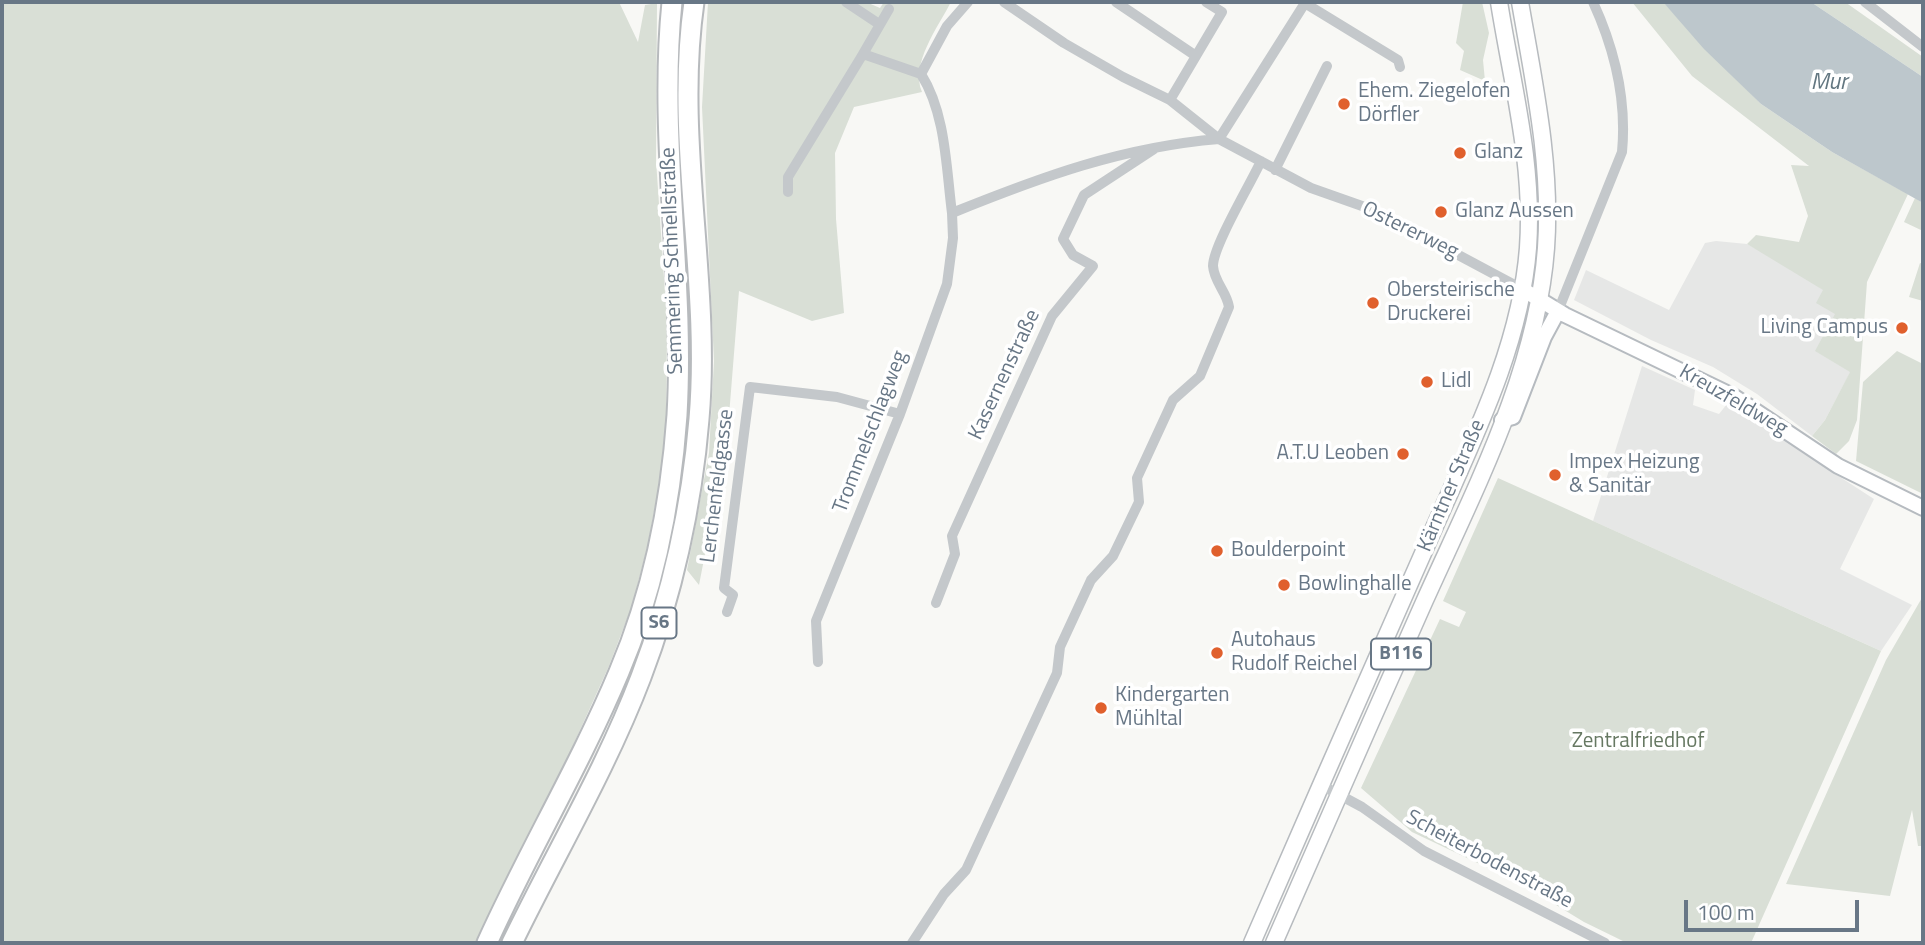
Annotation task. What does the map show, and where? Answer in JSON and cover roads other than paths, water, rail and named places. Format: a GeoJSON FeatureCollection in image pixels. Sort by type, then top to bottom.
{"type":"FeatureCollection","features":[{"type":"Feature","properties":{"kind":"highway","name":"Semmering Schnellstraße"},"geometry":{"type":"LineString","coordinates":[[487,943],[576,767],[620,671],[642,611],[657,548],[669,483],[677,414],[678,285],[669,164],[672,2]]}},
{"type":"Feature","properties":{"kind":"highway","name":"Semmering Schnellstraße"},"geometry":{"type":"LineString","coordinates":[[512,943],[601,768],[642,677],[677,555],[690,489],[699,418],[700,349],[690,167],[694,2]]}},
{"type":"Feature","properties":{"kind":"main road","name":"Kärntner Straße"},"geometry":{"type":"LineString","coordinates":[[1252,943],[1478,425],[1502,363],[1522,289],[1528,247],[1526,155],[1499,2]]}},
{"type":"Feature","properties":{"kind":"main road","name":"Kärntner Straße"},"geometry":{"type":"LineString","coordinates":[[1274,943],[1287,925],[1340,794],[1502,420],[1532,333],[1540,301],[1546,238],[1545,169],[1520,2]]}},
{"type":"Feature","properties":{"kind":"main road","name":"Ostererweg"},"geometry":{"type":"LineString","coordinates":[[1522,289],[1540,301]]}},
{"type":"Feature","properties":{"kind":"main road","name":"Kreuzfeldweg"},"geometry":{"type":"LineString","coordinates":[[1540,301],[1733,396],[1838,466],[1923,508]]}},
{"type":"Feature","properties":{"kind":"main road"},"geometry":{"type":"LineString","coordinates":[[1502,420],[1513,417],[1544,337],[1558,312]]}},
{"type":"Feature","properties":{"kind":"street"},"geometry":{"type":"LineString","coordinates":[[846,2],[879,24]]}},
{"type":"Feature","properties":{"kind":"street"},"geometry":{"type":"LineString","coordinates":[[863,54],[921,74],[947,26],[968,2]]}},
{"type":"Feature","properties":{"kind":"street","name":"Ostererweg"},"geometry":{"type":"LineString","coordinates":[[1004,2],[1076,50],[1170,100],[1219,138],[1275,170],[1311,188],[1362,206],[1494,271],[1522,289]]}},
{"type":"Feature","properties":{"kind":"street"},"geometry":{"type":"LineString","coordinates":[[1116,2],[1196,56]]}},
{"type":"Feature","properties":{"kind":"street"},"geometry":{"type":"LineString","coordinates":[[1206,2],[1222,12]]}},
{"type":"Feature","properties":{"kind":"street"},"geometry":{"type":"LineString","coordinates":[[1170,100],[1230,2]]}},
{"type":"Feature","properties":{"kind":"street"},"geometry":{"type":"LineString","coordinates":[[952,213],[1033,180],[1162,144],[1219,138],[1304,2],[1398,60],[1400,67]]}},
{"type":"Feature","properties":{"kind":"street"},"geometry":{"type":"LineString","coordinates":[[1558,312],[1622,152],[1624,128],[1620,83],[1609,37],[1593,2]]}},
{"type":"Feature","properties":{"kind":"street"},"geometry":{"type":"LineString","coordinates":[[1865,2],[1923,47]]}},
{"type":"Feature","properties":{"kind":"street"},"geometry":{"type":"LineString","coordinates":[[788,192],[788,177],[889,9]]}},
{"type":"Feature","properties":{"kind":"street"},"geometry":{"type":"LineString","coordinates":[[1275,170],[1327,66]]}},
{"type":"Feature","properties":{"kind":"street","name":"Trommelschlagweg"},"geometry":{"type":"LineString","coordinates":[[818,662],[816,621],[900,414],[947,284],[953,238],[944,139],[927,83],[921,74]]}},
{"type":"Feature","properties":{"kind":"street","name":"Kasernenstraße"},"geometry":{"type":"LineString","coordinates":[[936,603],[955,554],[952,536],[1052,316],[1093,265],[1073,255],[1063,239],[1084,195],[1162,144]]}},
{"type":"Feature","properties":{"kind":"street"},"geometry":{"type":"LineString","coordinates":[[912,943],[944,894],[966,870],[1057,673],[1060,647],[1085,591],[1096,573],[1113,555],[1139,502],[1137,478],[1173,400],[1200,376],[1229,307],[1227,298],[1215,278],[1214,258],[1261,161]]}},
{"type":"Feature","properties":{"kind":"street","name":"Lerchenfeldgasse"},"geometry":{"type":"LineString","coordinates":[[727,612],[733,595],[724,588],[750,387],[837,397],[900,414]]}},
{"type":"Feature","properties":{"kind":"street","name":"Scheiterbodenstraße"},"geometry":{"type":"LineString","coordinates":[[1321,785],[1340,794],[1424,851],[1605,943]]}},
{"type":"Feature","properties":{"kind":"water","name":"Mur"},"geometry":{"type":"Polygon","coordinates":[[[1663,2],[1811,2],[1923,77],[1923,203],[1832,152],[1761,104],[1704,49],[1663,2]]]}},
{"type":"Feature","properties":{"kind":"place","name":"Ehem. Ziegelofen Dörfler"},"geometry":{"type":"Point","coordinates":[1344,104]}},
{"type":"Feature","properties":{"kind":"place","name":"Glanz"},"geometry":{"type":"Point","coordinates":[1460,153]}},
{"type":"Feature","properties":{"kind":"place","name":"Glanz Aussen"},"geometry":{"type":"Point","coordinates":[1441,212]}},
{"type":"Feature","properties":{"kind":"place","name":"Obersteirische Druckerei"},"geometry":{"type":"Point","coordinates":[1373,303]}},
{"type":"Feature","properties":{"kind":"place","name":"Living Campus"},"geometry":{"type":"Point","coordinates":[1902,328]}},
{"type":"Feature","properties":{"kind":"place","name":"Lidl"},"geometry":{"type":"Point","coordinates":[1427,382]}},
{"type":"Feature","properties":{"kind":"place","name":"A.T.U Leoben"},"geometry":{"type":"Point","coordinates":[1403,454]}},
{"type":"Feature","properties":{"kind":"place","name":"Impex Heizung & Sanitär"},"geometry":{"type":"Point","coordinates":[1555,475]}},
{"type":"Feature","properties":{"kind":"place","name":"Boulderpoint"},"geometry":{"type":"Point","coordinates":[1217,551]}},
{"type":"Feature","properties":{"kind":"place","name":"Bowlinghalle"},"geometry":{"type":"Point","coordinates":[1284,585]}},
{"type":"Feature","properties":{"kind":"place","name":"Autohaus Rudolf Reichel"},"geometry":{"type":"Point","coordinates":[1217,653]}},
{"type":"Feature","properties":{"kind":"place","name":"Kindergarten Mühltal"},"geometry":{"type":"Point","coordinates":[1101,708]}},
{"type":"Feature","properties":{"kind":"park label","name":"Zentralfriedhof"},"geometry":{"type":"Point","coordinates":[1638,742]}}]}
